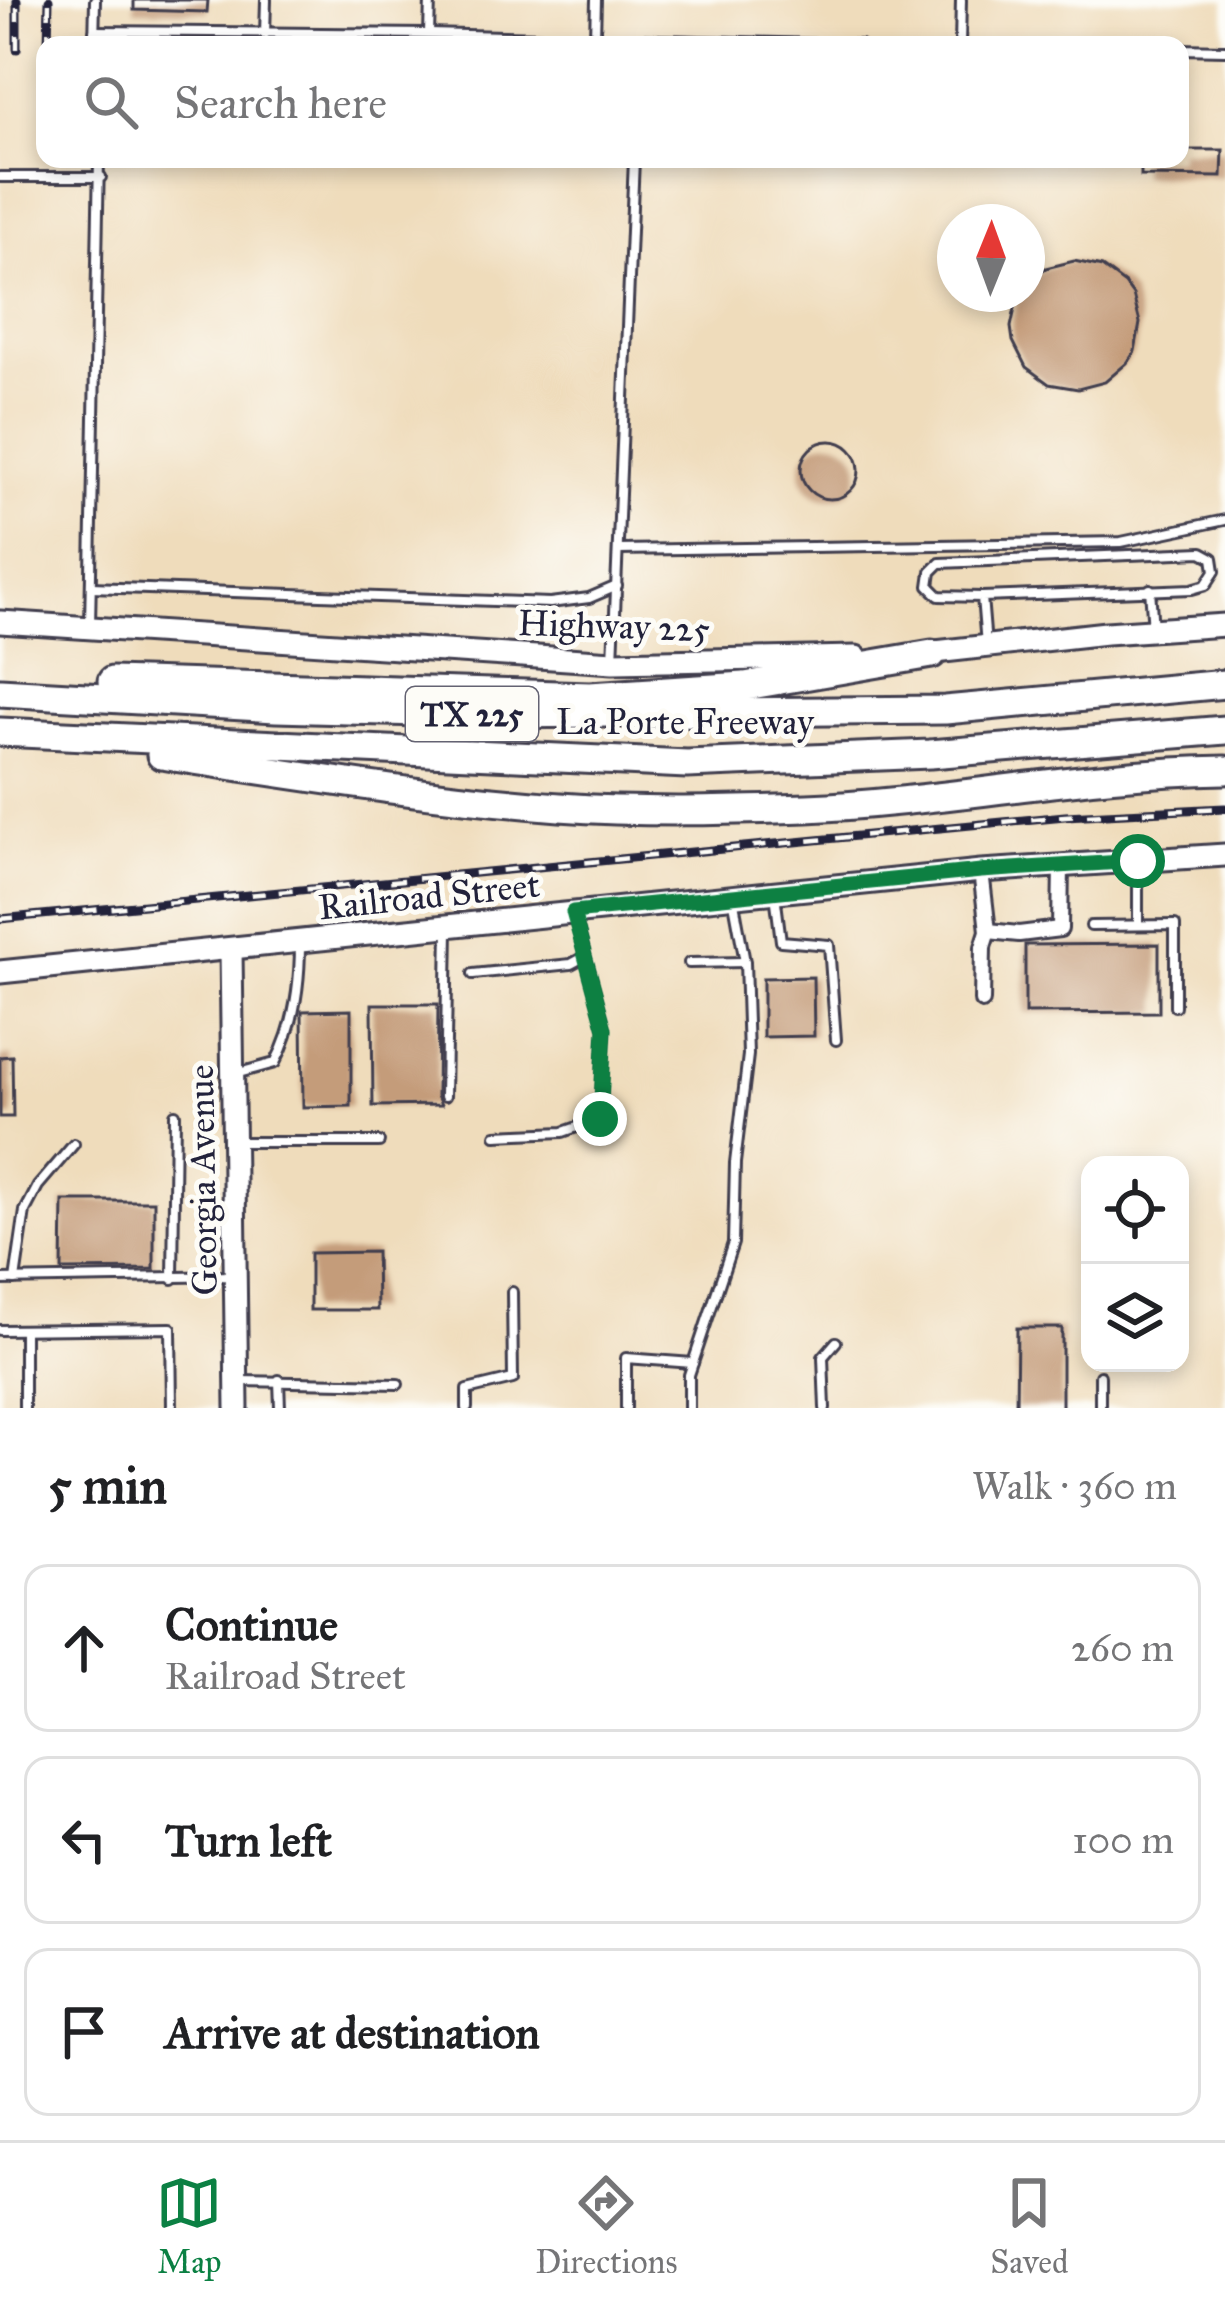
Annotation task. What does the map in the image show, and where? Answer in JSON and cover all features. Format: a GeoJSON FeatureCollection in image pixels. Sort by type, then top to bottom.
{"type":"FeatureCollection","features":[{"type":"Feature","properties":{"kind":"highway"},"geometry":{"type":"LineString","coordinates":[[0,679],[236,682],[590,696],[745,686],[932,653]]}},
{"type":"Feature","properties":{"kind":"highway","name":"La Porte Freeway"},"geometry":{"type":"LineString","coordinates":[[0,692],[276,708],[492,714],[945,710],[1225,684]]}},
{"type":"Feature","properties":{"kind":"highway","name":"La Porte Freeway"},"geometry":{"type":"LineString","coordinates":[[10,733],[686,764],[930,754],[1225,730]]}},
{"type":"Feature","properties":{"kind":"highway"},"geometry":{"type":"LineString","coordinates":[[10,733],[345,783],[559,807],[654,811],[811,808],[1123,775],[1225,770]]}},
{"type":"Feature","properties":{"kind":"street","name":"Highway 225"},"geometry":{"type":"LineString","coordinates":[[0,622],[613,662],[932,653],[1225,625]]}},
{"type":"Feature","properties":{"kind":"street","name":"Railroad Street"},"geometry":{"type":"LineString","coordinates":[[0,971],[981,871],[1225,855]]}},
{"type":"Feature","properties":{"kind":"street"},"geometry":{"type":"LineString","coordinates":[[988,932],[1060,929],[1061,866]]}},
{"type":"Feature","properties":{"kind":"street"},"geometry":{"type":"LineString","coordinates":[[981,871],[988,932],[983,947],[982,1001]]}},
{"type":"Feature","properties":{"kind":"street","name":"Georgia Avenue"},"geometry":{"type":"LineString","coordinates":[[231,950],[237,1408]]}},
{"type":"Feature","properties":{"kind":"lane"},"geometry":{"type":"LineString","coordinates":[[94,36],[95,0]]}},
{"type":"Feature","properties":{"kind":"lane"},"geometry":{"type":"LineString","coordinates":[[266,0],[266,34]]}},
{"type":"Feature","properties":{"kind":"lane"},"geometry":{"type":"LineString","coordinates":[[429,34],[430,0]]}},
{"type":"Feature","properties":{"kind":"lane"},"geometry":{"type":"LineString","coordinates":[[595,36],[596,0]]}},
{"type":"Feature","properties":{"kind":"lane"},"geometry":{"type":"LineString","coordinates":[[959,36],[961,0]]}},
{"type":"Feature","properties":{"kind":"lane"},"geometry":{"type":"LineString","coordinates":[[94,31],[540,36]]}},
{"type":"Feature","properties":{"kind":"lane"},"geometry":{"type":"LineString","coordinates":[[1189,50],[1225,50]]}},
{"type":"Feature","properties":{"kind":"lane"},"geometry":{"type":"LineString","coordinates":[[90,630],[100,168]]}},
{"type":"Feature","properties":{"kind":"lane"},"geometry":{"type":"LineString","coordinates":[[613,662],[634,168]]}},
{"type":"Feature","properties":{"kind":"lane"},"geometry":{"type":"LineString","coordinates":[[0,177],[101,177]]}},
{"type":"Feature","properties":{"kind":"lane"},"geometry":{"type":"LineString","coordinates":[[619,550],[1121,542],[1225,520]]}},
{"type":"Feature","properties":{"kind":"lane"},"geometry":{"type":"LineString","coordinates":[[1202,552],[1213,558],[1215,572],[1206,585],[982,597],[939,596],[929,586],[931,572],[940,562],[1202,552]]}},
{"type":"Feature","properties":{"kind":"lane"},"geometry":{"type":"LineString","coordinates":[[91,587],[550,603],[589,598],[617,586]]}},
{"type":"Feature","properties":{"kind":"lane"},"geometry":{"type":"LineString","coordinates":[[1150,589],[1153,629]]}},
{"type":"Feature","properties":{"kind":"lane"},"geometry":{"type":"LineString","coordinates":[[982,597],[986,647]]}},
{"type":"Feature","properties":{"kind":"lane"},"geometry":{"type":"LineString","coordinates":[[1138,861],[1138,926]]}},
{"type":"Feature","properties":{"kind":"lane"},"geometry":{"type":"LineString","coordinates":[[775,892],[781,941],[829,945],[836,1040]]}},
{"type":"Feature","properties":{"kind":"lane"},"geometry":{"type":"LineString","coordinates":[[689,1408],[693,1363],[733,1243],[735,1163],[748,1055],[745,962],[733,897]]}},
{"type":"Feature","properties":{"kind":"lane"},"geometry":{"type":"LineString","coordinates":[[496,1136],[563,1132],[600,1119],[605,1029],[573,912]]}},
{"type":"Feature","properties":{"kind":"lane"},"geometry":{"type":"LineString","coordinates":[[1091,926],[1175,925],[1175,1006]]}},
{"type":"Feature","properties":{"kind":"lane"},"geometry":{"type":"LineString","coordinates":[[445,1096],[448,928]]}},
{"type":"Feature","properties":{"kind":"lane"},"geometry":{"type":"LineString","coordinates":[[233,1074],[275,1063],[284,1046],[299,976],[300,943]]}},
{"type":"Feature","properties":{"kind":"lane"},"geometry":{"type":"LineString","coordinates":[[472,974],[571,964],[584,957]]}},
{"type":"Feature","properties":{"kind":"lane"},"geometry":{"type":"LineString","coordinates":[[689,963],[745,962]]}},
{"type":"Feature","properties":{"kind":"lane"},"geometry":{"type":"LineString","coordinates":[[173,1279],[175,1114]]}},
{"type":"Feature","properties":{"kind":"lane"},"geometry":{"type":"LineString","coordinates":[[234,1142],[379,1142]]}},
{"type":"Feature","properties":{"kind":"lane"},"geometry":{"type":"LineString","coordinates":[[15,1280],[25,1211],[38,1186],[74,1144]]}},
{"type":"Feature","properties":{"kind":"lane"},"geometry":{"type":"LineString","coordinates":[[0,1280],[236,1276]]}},
{"type":"Feature","properties":{"kind":"lane"},"geometry":{"type":"LineString","coordinates":[[466,1408],[466,1390],[513,1379],[512,1292]]}},
{"type":"Feature","properties":{"kind":"lane"},"geometry":{"type":"LineString","coordinates":[[0,1330],[171,1328],[172,1408]]}},
{"type":"Feature","properties":{"kind":"lane"},"geometry":{"type":"LineString","coordinates":[[24,1330],[24,1408]]}},
{"type":"Feature","properties":{"kind":"lane"},"geometry":{"type":"LineString","coordinates":[[825,1408],[823,1357],[836,1342]]}},
{"type":"Feature","properties":{"kind":"lane"},"geometry":{"type":"LineString","coordinates":[[626,1408],[626,1358],[693,1363]]}},
{"type":"Feature","properties":{"kind":"lane"},"geometry":{"type":"LineString","coordinates":[[1100,1376],[1100,1408]]}},
{"type":"Feature","properties":{"kind":"lane"},"geometry":{"type":"LineString","coordinates":[[279,1379],[280,1408]]}},
{"type":"Feature","properties":{"kind":"lane"},"geometry":{"type":"LineString","coordinates":[[237,1382],[398,1384]]}},
{"type":"Feature","properties":{"kind":"building"},"geometry":{"type":"Polygon","coordinates":[[[134,0],[208,0],[207,12],[134,10],[134,0]]]}},
{"type":"Feature","properties":{"kind":"building"},"geometry":{"type":"Polygon","coordinates":[[[1189,150],[1223,150],[1222,177],[1141,176],[1141,168],[1189,168],[1189,150]]]}},
{"type":"Feature","properties":{"kind":"building"},"geometry":{"type":"Polygon","coordinates":[[[1074,261],[1102,267],[1133,295],[1140,323],[1135,351],[1105,382],[1078,389],[1049,384],[1026,367],[1011,327],[1014,312],[1045,312],[1046,268],[1074,261]]]}},
{"type":"Feature","properties":{"kind":"building"},"geometry":{"type":"Polygon","coordinates":[[[830,441],[851,449],[859,470],[851,491],[830,499],[809,491],[801,470],[809,449],[830,441]]]}},
{"type":"Feature","properties":{"kind":"building"},"geometry":{"type":"Polygon","coordinates":[[[1159,944],[1159,1012],[1025,1013],[1025,945],[1159,944]]]}},
{"type":"Feature","properties":{"kind":"building"},"geometry":{"type":"Polygon","coordinates":[[[813,977],[814,1036],[763,1037],[763,978],[813,977]]]}},
{"type":"Feature","properties":{"kind":"building"},"geometry":{"type":"Polygon","coordinates":[[[372,1004],[438,1004],[437,1096],[441,1105],[373,1106],[372,1004]]]}},
{"type":"Feature","properties":{"kind":"building"},"geometry":{"type":"Polygon","coordinates":[[[351,1010],[351,1106],[303,1107],[302,1011],[351,1010]]]}},
{"type":"Feature","properties":{"kind":"building"},"geometry":{"type":"Polygon","coordinates":[[[12,1056],[13,1117],[0,1117],[0,1057],[12,1056]]]}},
{"type":"Feature","properties":{"kind":"building"},"geometry":{"type":"Polygon","coordinates":[[[63,1201],[154,1201],[154,1269],[62,1270],[63,1201]]]}},
{"type":"Feature","properties":{"kind":"building"},"geometry":{"type":"Polygon","coordinates":[[[376,1252],[377,1310],[310,1310],[310,1253],[376,1252]]]}},
{"type":"Feature","properties":{"kind":"building"},"geometry":{"type":"Polygon","coordinates":[[[1017,1328],[1062,1328],[1062,1408],[1016,1408],[1017,1328]]]}},
{"type":"Feature","properties":{"kind":"railway"},"geometry":{"type":"LineString","coordinates":[[17,0],[17,49]]}},
{"type":"Feature","properties":{"kind":"railway"},"geometry":{"type":"LineString","coordinates":[[48,36],[49,0]]}},
{"type":"Feature","properties":{"kind":"railway"},"geometry":{"type":"LineString","coordinates":[[0,919],[1065,816],[1225,808]]}},
{"type":"Feature","properties":{"kind":"route"},"geometry":{"type":"LineString","coordinates":[[600,1119],[605,1029],[573,912],[981,871],[1138,861]]}}]}
